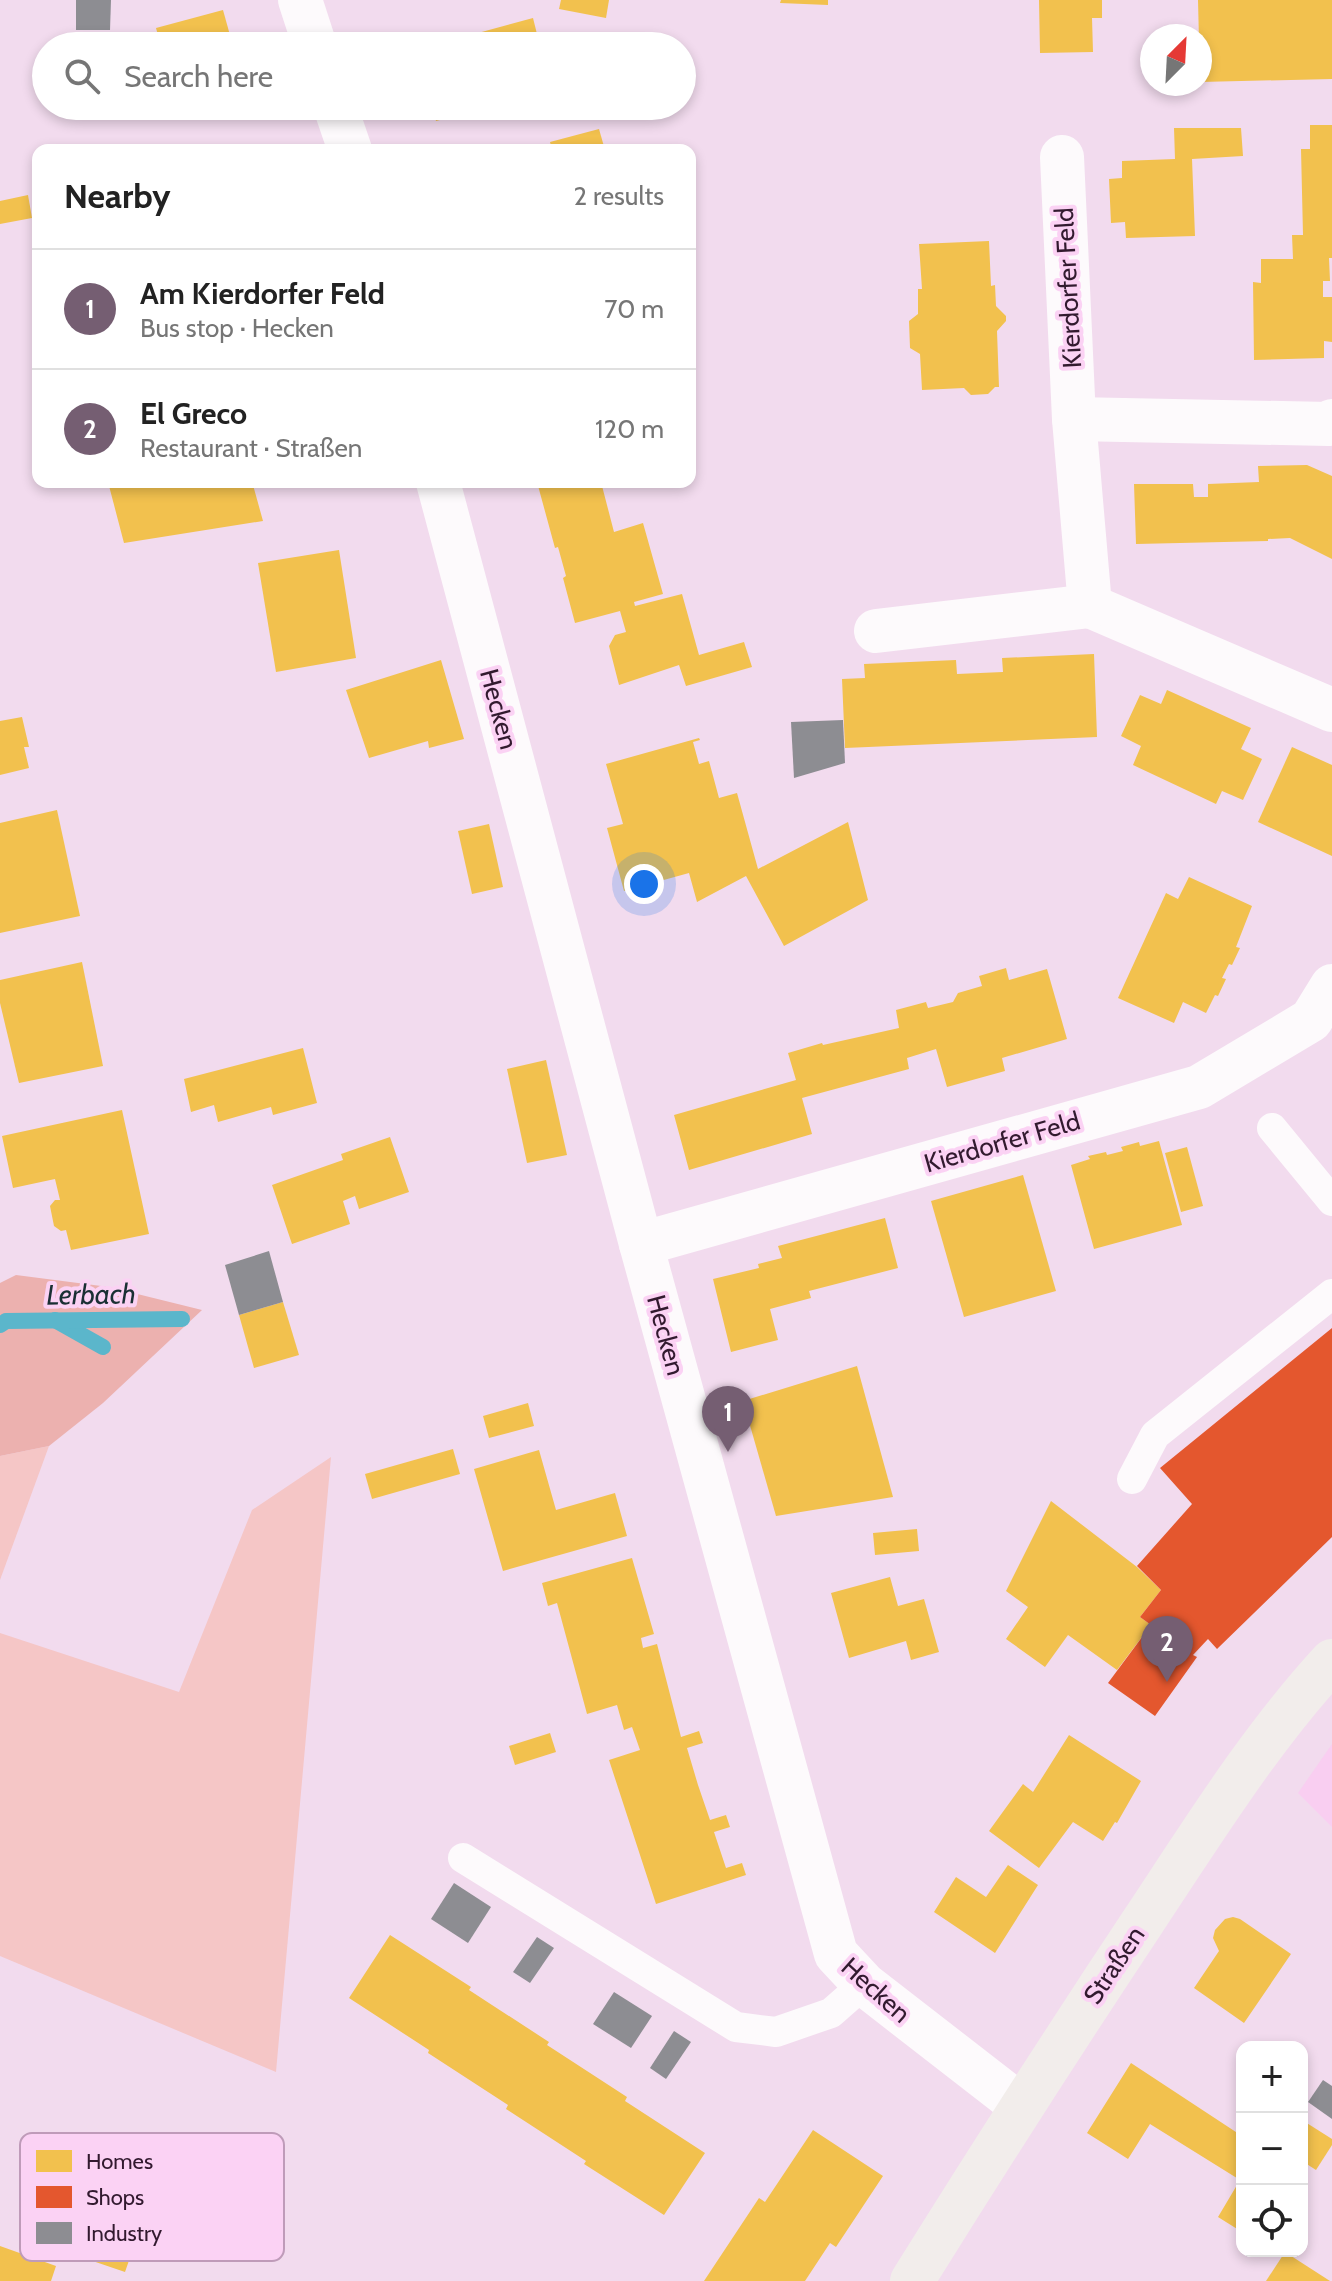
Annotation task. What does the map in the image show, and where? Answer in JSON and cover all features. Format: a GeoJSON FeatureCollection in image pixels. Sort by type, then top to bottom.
{"type":"FeatureCollection","features":[{"type":"Feature","properties":{"kind":"main road","name":"Straßen"},"geometry":{"type":"LineString","coordinates":[[912,2281],[1021,2106],[1229,1792],[1308,1686],[1332,1661]]}},
{"type":"Feature","properties":{"kind":"street"},"geometry":{"type":"LineString","coordinates":[[300,0],[310,32]]}},
{"type":"Feature","properties":{"kind":"street"},"geometry":{"type":"LineString","coordinates":[[340,120],[348,144]]}},
{"type":"Feature","properties":{"kind":"street","name":"Kierdorfer Feld"},"geometry":{"type":"LineString","coordinates":[[1062,157],[1074,419],[1090,606]]}},
{"type":"Feature","properties":{"kind":"street"},"geometry":{"type":"LineString","coordinates":[[1074,419],[1331,423]]}},
{"type":"Feature","properties":{"kind":"street","name":"Hecken"},"geometry":{"type":"LineString","coordinates":[[440,488],[641,1244],[836,1954],[864,1984],[1021,2106]]}},
{"type":"Feature","properties":{"kind":"street"},"geometry":{"type":"LineString","coordinates":[[876,631],[1090,606],[1332,710]]}},
{"type":"Feature","properties":{"kind":"street","name":"Kierdorfer Feld"},"geometry":{"type":"LineString","coordinates":[[641,1244],[1199,1087],[1311,1020],[1332,986]]}},
{"type":"Feature","properties":{"kind":"lane"},"geometry":{"type":"LineString","coordinates":[[1272,1128],[1332,1201]]}},
{"type":"Feature","properties":{"kind":"lane"},"geometry":{"type":"LineString","coordinates":[[1132,1479],[1155,1435],[1332,1294]]}},
{"type":"Feature","properties":{"kind":"lane"},"geometry":{"type":"LineString","coordinates":[[463,1858],[736,2027],[776,2032],[831,2013],[864,1984]]}},
{"type":"Feature","properties":{"kind":"shaded area"},"geometry":{"type":"Polygon","coordinates":[[[16,1275],[109,1287],[202,1310],[103,1403],[49,1446],[0,1456],[0,1283],[16,1275]]]}},
{"type":"Feature","properties":{"kind":"shaded area"},"geometry":{"type":"Polygon","coordinates":[[[49,1446],[0,1580],[0,1456],[49,1446]]]}},
{"type":"Feature","properties":{"kind":"shaded area"},"geometry":{"type":"Polygon","coordinates":[[[331,1457],[276,2072],[0,1956],[0,1633],[179,1692],[252,1510],[331,1457]]]}},
{"type":"Feature","properties":{"kind":"shaded area"},"geometry":{"type":"Polygon","coordinates":[[[1332,1744],[1332,1827],[1298,1793],[1332,1744]]]}},
{"type":"Feature","properties":{"kind":"building: Homes"},"geometry":{"type":"Polygon","coordinates":[[[561,0],[609,0],[606,18],[559,9],[561,0]]]}},
{"type":"Feature","properties":{"kind":"building: Homes"},"geometry":{"type":"Polygon","coordinates":[[[781,0],[828,0],[828,5],[780,3],[781,0]]]}},
{"type":"Feature","properties":{"kind":"building: Homes"},"geometry":{"type":"Polygon","coordinates":[[[1039,0],[1102,0],[1102,18],[1092,18],[1093,52],[1040,53],[1039,0]]]}},
{"type":"Feature","properties":{"kind":"building: Homes"},"geometry":{"type":"Polygon","coordinates":[[[1198,0],[1332,0],[1332,79],[1212,82],[1212,24],[1199,24],[1198,0]]]}},
{"type":"Feature","properties":{"kind":"building: Homes"},"geometry":{"type":"Polygon","coordinates":[[[223,10],[229,32],[157,32],[156,28],[223,10]]]}},
{"type":"Feature","properties":{"kind":"building: Homes"},"geometry":{"type":"Polygon","coordinates":[[[533,18],[536,32],[482,32],[533,18]]]}},
{"type":"Feature","properties":{"kind":"building: Homes"},"geometry":{"type":"Polygon","coordinates":[[[1310,125],[1332,125],[1332,258],[1329,258],[1330,281],[1323,281],[1323,297],[1332,297],[1332,342],[1324,341],[1324,358],[1254,360],[1253,282],[1261,283],[1261,259],[1293,259],[1292,235],[1303,235],[1301,149],[1310,149],[1310,125]]]}},
{"type":"Feature","properties":{"kind":"building: Homes"},"geometry":{"type":"Polygon","coordinates":[[[1174,128],[1241,128],[1243,156],[1192,159],[1195,236],[1126,238],[1125,222],[1111,223],[1109,179],[1122,178],[1122,161],[1175,159],[1174,128]]]}},
{"type":"Feature","properties":{"kind":"building: Homes"},"geometry":{"type":"Polygon","coordinates":[[[599,129],[603,144],[550,144],[599,129]]]}},
{"type":"Feature","properties":{"kind":"building: Homes"},"geometry":{"type":"Polygon","coordinates":[[[28,195],[32,218],[0,224],[0,201],[28,195]]]}},
{"type":"Feature","properties":{"kind":"building: Homes"},"geometry":{"type":"Polygon","coordinates":[[[989,241],[991,286],[995,285],[996,306],[1006,316],[1006,321],[997,331],[999,387],[988,394],[971,395],[964,388],[922,390],[920,354],[910,348],[909,321],[918,314],[918,289],[922,289],[919,244],[989,241]]]}},
{"type":"Feature","properties":{"kind":"building: Homes"},"geometry":{"type":"Polygon","coordinates":[[[1307,465],[1332,476],[1332,559],[1290,538],[1136,544],[1134,484],[1193,484],[1194,497],[1208,497],[1208,484],[1259,482],[1258,466],[1307,465]]]}},
{"type":"Feature","properties":{"kind":"building: Homes"},"geometry":{"type":"Polygon","coordinates":[[[110,488],[254,488],[263,521],[124,543],[110,488]]]}},
{"type":"Feature","properties":{"kind":"building: Homes"},"geometry":{"type":"Polygon","coordinates":[[[539,488],[603,488],[614,532],[643,523],[663,594],[634,602],[635,606],[682,594],[699,655],[744,642],[752,667],[686,686],[679,665],[619,685],[609,646],[615,635],[626,632],[620,611],[575,623],[563,578],[566,576],[558,547],[555,548],[539,488]]]}},
{"type":"Feature","properties":{"kind":"building: Homes"},"geometry":{"type":"Polygon","coordinates":[[[339,550],[356,658],[276,672],[258,563],[339,550]]]}},
{"type":"Feature","properties":{"kind":"building: Homes"},"geometry":{"type":"Polygon","coordinates":[[[1094,654],[1097,737],[845,748],[842,679],[865,678],[864,664],[956,660],[957,674],[1003,672],[1002,658],[1094,654]]]}},
{"type":"Feature","properties":{"kind":"building: Homes"},"geometry":{"type":"Polygon","coordinates":[[[441,660],[464,739],[429,748],[428,741],[369,758],[346,690],[441,660]]]}},
{"type":"Feature","properties":{"kind":"building: Homes"},"geometry":{"type":"Polygon","coordinates":[[[1167,690],[1251,728],[1241,749],[1262,759],[1243,800],[1222,791],[1216,804],[1133,765],[1141,746],[1121,736],[1140,695],[1161,704],[1167,690]]]}},
{"type":"Feature","properties":{"kind":"building: Homes"},"geometry":{"type":"Polygon","coordinates":[[[22,717],[29,747],[24,747],[29,768],[0,775],[0,721],[22,717]]]}},
{"type":"Feature","properties":{"kind":"building: Homes"},"geometry":{"type":"Polygon","coordinates":[[[699,738],[693,742],[699,764],[709,761],[719,798],[737,793],[758,869],[848,822],[868,900],[784,946],[746,876],[697,902],[689,873],[624,891],[607,828],[623,824],[606,764],[699,738]]]}},
{"type":"Feature","properties":{"kind":"building: Homes"},"geometry":{"type":"Polygon","coordinates":[[[1292,747],[1332,765],[1332,856],[1258,822],[1292,747]]]}},
{"type":"Feature","properties":{"kind":"building: Homes"},"geometry":{"type":"Polygon","coordinates":[[[57,810],[80,916],[0,933],[0,823],[57,810]]]}},
{"type":"Feature","properties":{"kind":"building: Homes"},"geometry":{"type":"Polygon","coordinates":[[[489,824],[503,887],[472,894],[458,831],[489,824]]]}},
{"type":"Feature","properties":{"kind":"building: Homes"},"geometry":{"type":"Polygon","coordinates":[[[1189,877],[1252,906],[1236,947],[1240,948],[1222,978],[1226,979],[1218,996],[1215,995],[1206,1013],[1183,1002],[1174,1023],[1118,998],[1166,893],[1178,899],[1189,877]]]}},
{"type":"Feature","properties":{"kind":"building: Homes"},"geometry":{"type":"Polygon","coordinates":[[[82,962],[103,1066],[19,1083],[0,1003],[0,980],[82,962]]]}},
{"type":"Feature","properties":{"kind":"building: Homes"},"geometry":{"type":"Polygon","coordinates":[[[1006,968],[1009,980],[1047,969],[1067,1039],[1002,1058],[1005,1071],[947,1087],[936,1049],[907,1058],[909,1069],[802,1098],[812,1134],[689,1170],[674,1115],[796,1080],[788,1053],[899,1028],[896,1010],[926,1002],[928,1008],[953,1002],[958,993],[982,986],[979,976],[1006,968]]]}},
{"type":"Feature","properties":{"kind":"building: Homes"},"geometry":{"type":"Polygon","coordinates":[[[303,1048],[317,1103],[273,1115],[271,1107],[218,1122],[214,1105],[191,1112],[184,1079],[303,1048]]]}},
{"type":"Feature","properties":{"kind":"building: Homes"},"geometry":{"type":"Polygon","coordinates":[[[546,1060],[567,1155],[527,1163],[507,1069],[546,1060]]]}},
{"type":"Feature","properties":{"kind":"building: Homes"},"geometry":{"type":"Polygon","coordinates":[[[122,1110],[149,1234],[71,1250],[66,1230],[61,1231],[54,1226],[50,1206],[55,1200],[60,1200],[55,1179],[13,1188],[2,1136],[122,1110]]]}},
{"type":"Feature","properties":{"kind":"building: Homes"},"geometry":{"type":"Polygon","coordinates":[[[390,1137],[409,1192],[359,1209],[355,1196],[343,1201],[350,1224],[292,1244],[272,1185],[343,1160],[341,1154],[390,1137]]]}},
{"type":"Feature","properties":{"kind":"building: Homes"},"geometry":{"type":"Polygon","coordinates":[[[1159,1141],[1182,1225],[1094,1249],[1071,1165],[1090,1159],[1088,1156],[1123,1151],[1121,1147],[1139,1142],[1140,1146],[1159,1141]]]}},
{"type":"Feature","properties":{"kind":"building: Homes"},"geometry":{"type":"Polygon","coordinates":[[[1187,1147],[1203,1206],[1181,1212],[1165,1153],[1187,1147]]]}},
{"type":"Feature","properties":{"kind":"building: Homes"},"geometry":{"type":"Polygon","coordinates":[[[1023,1175],[1056,1291],[964,1317],[931,1201],[1023,1175]]]}},
{"type":"Feature","properties":{"kind":"building: Homes"},"geometry":{"type":"Polygon","coordinates":[[[885,1218],[898,1268],[809,1291],[811,1298],[770,1309],[778,1340],[731,1352],[713,1279],[759,1268],[758,1264],[782,1258],[778,1246],[885,1218]]]}},
{"type":"Feature","properties":{"kind":"building: Homes"},"geometry":{"type":"Polygon","coordinates":[[[283,1302],[299,1355],[254,1368],[239,1315],[283,1302]]]}},
{"type":"Feature","properties":{"kind":"building: Homes"},"geometry":{"type":"Polygon","coordinates":[[[857,1366],[893,1497],[776,1516],[743,1401],[857,1366]]]}},
{"type":"Feature","properties":{"kind":"building: Homes"},"geometry":{"type":"Polygon","coordinates":[[[528,1403],[534,1426],[489,1438],[483,1416],[528,1403]]]}},
{"type":"Feature","properties":{"kind":"building: Homes"},"geometry":{"type":"Polygon","coordinates":[[[453,1449],[460,1474],[372,1499],[365,1474],[453,1449]]]}},
{"type":"Feature","properties":{"kind":"building: Homes"},"geometry":{"type":"Polygon","coordinates":[[[539,1450],[556,1510],[615,1493],[627,1536],[503,1571],[474,1469],[539,1450]]]}},
{"type":"Feature","properties":{"kind":"building: Homes"},"geometry":{"type":"Polygon","coordinates":[[[1051,1501],[1137,1567],[1161,1590],[1140,1617],[1151,1625],[1117,1670],[1068,1635],[1045,1667],[1006,1639],[1028,1607],[1006,1591],[1051,1501]]]}},
{"type":"Feature","properties":{"kind":"building: Homes"},"geometry":{"type":"Polygon","coordinates":[[[917,1529],[919,1551],[875,1555],[873,1533],[917,1529]]]}},
{"type":"Feature","properties":{"kind":"building: Homes"},"geometry":{"type":"Polygon","coordinates":[[[632,1558],[654,1634],[641,1638],[643,1648],[657,1644],[681,1737],[699,1731],[703,1743],[687,1748],[698,1785],[710,1820],[726,1815],[730,1827],[714,1832],[726,1868],[742,1863],[746,1875],[656,1904],[609,1760],[640,1750],[632,1727],[624,1730],[617,1705],[587,1714],[557,1603],[548,1606],[542,1583],[632,1558]]]}},
{"type":"Feature","properties":{"kind":"building: Homes"},"geometry":{"type":"Polygon","coordinates":[[[890,1577],[898,1606],[924,1599],[939,1652],[911,1660],[906,1641],[849,1658],[831,1593],[890,1577]]]}},
{"type":"Feature","properties":{"kind":"building: Homes"},"geometry":{"type":"Polygon","coordinates":[[[550,1733],[556,1752],[515,1765],[509,1746],[550,1733]]]}},
{"type":"Feature","properties":{"kind":"building: Homes"},"geometry":{"type":"Polygon","coordinates":[[[1069,1735],[1141,1781],[1103,1841],[1073,1822],[1039,1868],[989,1831],[1023,1784],[1033,1792],[1069,1735]]]}},
{"type":"Feature","properties":{"kind":"building: Homes"},"geometry":{"type":"Polygon","coordinates":[[[1008,1865],[1038,1885],[995,1953],[934,1912],[956,1877],[986,1897],[1008,1865]]]}},
{"type":"Feature","properties":{"kind":"building: Homes"},"geometry":{"type":"Polygon","coordinates":[[[1233,1917],[1291,1954],[1244,2023],[1194,1988],[1219,1951],[1213,1938],[1215,1930],[1225,1919],[1233,1917]]]}},
{"type":"Feature","properties":{"kind":"building: Homes"},"geometry":{"type":"Polygon","coordinates":[[[390,1935],[471,1987],[469,1990],[549,2042],[547,2045],[627,2097],[625,2101],[705,2153],[664,2215],[584,2164],[586,2161],[506,2109],[508,2105],[349,1998],[390,1935]]]}},
{"type":"Feature","properties":{"kind":"building: Homes"},"geometry":{"type":"Polygon","coordinates":[[[1131,2063],[1236,2132],[1236,2178],[1150,2124],[1128,2159],[1087,2133],[1131,2063]]]}},
{"type":"Feature","properties":{"kind":"building: Homes"},"geometry":{"type":"Polygon","coordinates":[[[1308,2124],[1332,2139],[1332,2145],[1316,2170],[1308,2165],[1308,2124]]]}},
{"type":"Feature","properties":{"kind":"building: Homes"},"geometry":{"type":"Polygon","coordinates":[[[813,2130],[883,2176],[836,2247],[830,2243],[805,2281],[704,2281],[759,2198],[765,2202],[813,2130]]]}},
{"type":"Feature","properties":{"kind":"building: Homes"},"geometry":{"type":"Polygon","coordinates":[[[1236,2187],[1236,2228],[1218,2217],[1236,2187]]]}},
{"type":"Feature","properties":{"kind":"building: Homes"},"geometry":{"type":"Polygon","coordinates":[[[0,2246],[20,2253],[20,2261],[42,2261],[56,2266],[51,2281],[0,2281],[0,2246]]]}},
{"type":"Feature","properties":{"kind":"building: Homes"},"geometry":{"type":"Polygon","coordinates":[[[1282,2257],[1293,2257],[1330,2281],[1266,2281],[1282,2257]]]}},
{"type":"Feature","properties":{"kind":"building: Homes"},"geometry":{"type":"Polygon","coordinates":[[[93,2261],[129,2261],[125,2272],[93,2261]]]}},
{"type":"Feature","properties":{"kind":"building: Shops"},"geometry":{"type":"Polygon","coordinates":[[[1332,1328],[1332,1537],[1217,1649],[1208,1639],[1193,1655],[1197,1657],[1155,1716],[1108,1683],[1151,1625],[1140,1617],[1161,1590],[1137,1566],[1192,1504],[1160,1468],[1332,1328]]]}},
{"type":"Feature","properties":{"kind":"building: Industry"},"geometry":{"type":"Polygon","coordinates":[[[76,0],[111,0],[110,30],[76,30],[76,0]]]}},
{"type":"Feature","properties":{"kind":"building: Industry"},"geometry":{"type":"Polygon","coordinates":[[[843,720],[845,763],[794,778],[791,722],[843,720]]]}},
{"type":"Feature","properties":{"kind":"building: Industry"},"geometry":{"type":"Polygon","coordinates":[[[269,1251],[283,1302],[239,1315],[225,1265],[269,1251]]]}},
{"type":"Feature","properties":{"kind":"building: Industry"},"geometry":{"type":"Polygon","coordinates":[[[454,1883],[491,1907],[468,1943],[431,1919],[454,1883]]]}},
{"type":"Feature","properties":{"kind":"building: Industry"},"geometry":{"type":"Polygon","coordinates":[[[537,1937],[554,1948],[530,1983],[513,1972],[537,1937]]]}},
{"type":"Feature","properties":{"kind":"building: Industry"},"geometry":{"type":"Polygon","coordinates":[[[614,1992],[652,2016],[631,2048],[593,2024],[614,1992]]]}},
{"type":"Feature","properties":{"kind":"building: Industry"},"geometry":{"type":"Polygon","coordinates":[[[674,2031],[691,2042],[666,2079],[650,2068],[674,2031]]]}},
{"type":"Feature","properties":{"kind":"building: Industry"},"geometry":{"type":"Polygon","coordinates":[[[1323,2080],[1332,2086],[1332,2119],[1308,2102],[1323,2080]]]}},
{"type":"Feature","properties":{"kind":"waterway","name":"Lerbach"},"geometry":{"type":"LineString","coordinates":[[0,1325],[6,1321],[182,1319]]}},
{"type":"Feature","properties":{"kind":"waterway"},"geometry":{"type":"LineString","coordinates":[[55,1320],[103,1347]]}},
{"type":"Feature","properties":{"kind":"place","name":"Am Kierdorfer Feld"},"geometry":{"type":"Point","coordinates":[728,1452]}},
{"type":"Feature","properties":{"kind":"place","name":"El Greco"},"geometry":{"type":"Point","coordinates":[1167,1682]}}]}
